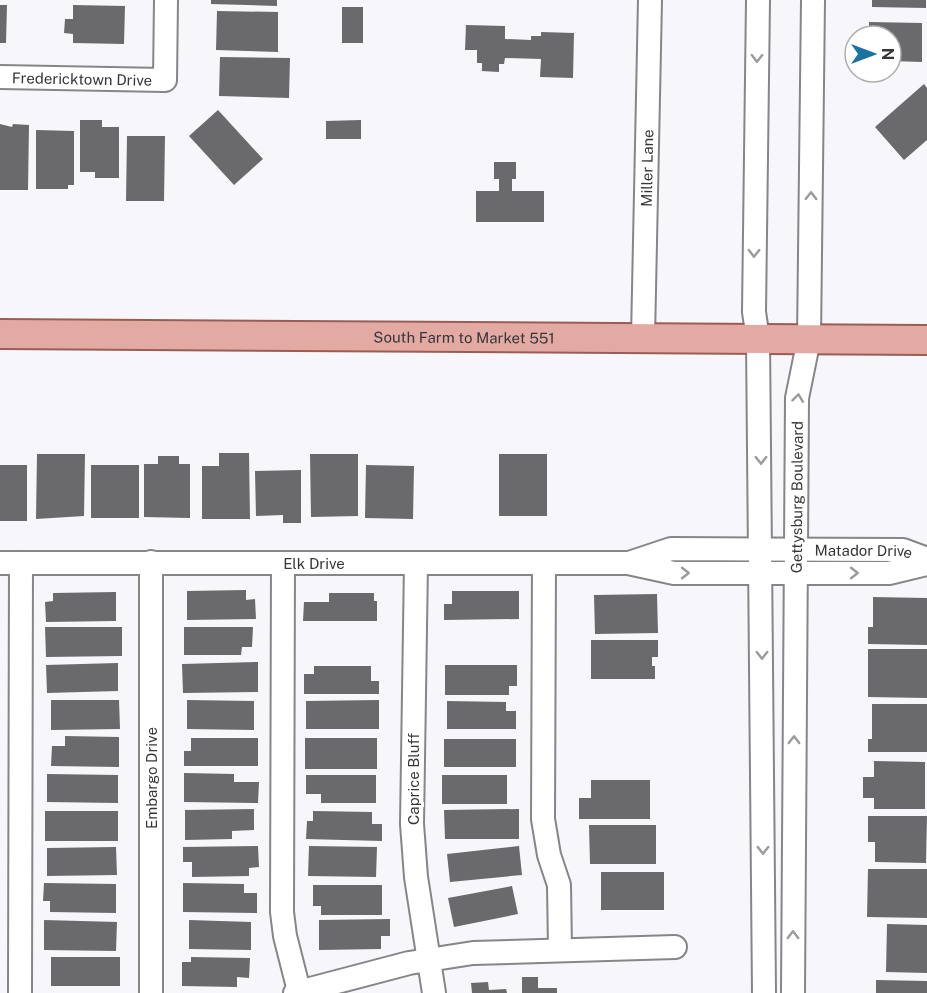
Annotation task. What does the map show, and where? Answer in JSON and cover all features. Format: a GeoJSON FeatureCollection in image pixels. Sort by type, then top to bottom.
{"type":"FeatureCollection","features":[{"type":"Feature","properties":{"kind":"main road","name":"South Farm to Market 551"},"geometry":{"type":"LineString","coordinates":[[0,334],[927,340]]}},
{"type":"Feature","properties":{"kind":"street","name":"Fredericktown Drive"},"geometry":{"type":"LineString","coordinates":[[0,77],[165,80],[166,0]]}},
{"type":"Feature","properties":{"kind":"street","name":"Miller Lane"},"geometry":{"type":"LineString","coordinates":[[644,338],[650,0]]}},
{"type":"Feature","properties":{"kind":"street"},"geometry":{"type":"LineString","coordinates":[[758,0],[754,312],[758,339],[762,550],[764,993]]}},
{"type":"Feature","properties":{"kind":"street","name":"Gettysburg Boulevard"},"geometry":{"type":"LineString","coordinates":[[793,993],[796,398],[809,339],[813,0]]}},
{"type":"Feature","properties":{"kind":"street","name":"Elk Drive"},"geometry":{"type":"LineString","coordinates":[[627,563],[671,549],[762,550]]}},
{"type":"Feature","properties":{"kind":"street","name":"Matador Drive"},"geometry":{"type":"LineString","coordinates":[[762,550],[903,550],[927,559]]}},
{"type":"Feature","properties":{"kind":"street","name":"Embargo Drive"},"geometry":{"type":"LineString","coordinates":[[151,993],[152,562]]}},
{"type":"Feature","properties":{"kind":"street"},"geometry":{"type":"LineString","coordinates":[[10,563],[21,993]]}},
{"type":"Feature","properties":{"kind":"street","name":"Elk Drive"},"geometry":{"type":"LineString","coordinates":[[10,563],[627,563],[674,573],[795,573]]}},
{"type":"Feature","properties":{"kind":"street"},"geometry":{"type":"LineString","coordinates":[[283,563],[282,912],[297,992],[428,959],[473,953],[675,946]]}},
{"type":"Feature","properties":{"kind":"street","name":"Caprice Bluff"},"geometry":{"type":"LineString","coordinates":[[416,563],[412,824],[416,877],[434,993]]}},
{"type":"Feature","properties":{"kind":"street"},"geometry":{"type":"LineString","coordinates":[[544,563],[543,819],[549,855],[559,885],[560,949]]}},
{"type":"Feature","properties":{"kind":"street","name":"Matador Drive"},"geometry":{"type":"LineString","coordinates":[[795,573],[889,573],[927,564]]}},
{"type":"Feature","properties":{"kind":"building"},"geometry":{"type":"Polygon","coordinates":[[[211,0],[277,0],[277,6],[211,4],[211,0]]]}},
{"type":"Feature","properties":{"kind":"building"},"geometry":{"type":"Polygon","coordinates":[[[872,0],[926,0],[926,8],[872,7],[872,0]]]}},
{"type":"Feature","properties":{"kind":"building"},"geometry":{"type":"Polygon","coordinates":[[[0,5],[7,5],[6,43],[0,43],[0,5]]]}},
{"type":"Feature","properties":{"kind":"building"},"geometry":{"type":"Polygon","coordinates":[[[73,5],[125,6],[124,44],[73,43],[73,34],[64,33],[65,19],[73,19],[73,5]]]}},
{"type":"Feature","properties":{"kind":"building"},"geometry":{"type":"Polygon","coordinates":[[[342,7],[363,7],[363,43],[342,43],[342,7]]]}},
{"type":"Feature","properties":{"kind":"building"},"geometry":{"type":"Polygon","coordinates":[[[217,11],[278,12],[278,52],[216,50],[217,11]]]}},
{"type":"Feature","properties":{"kind":"building"},"geometry":{"type":"Polygon","coordinates":[[[869,22],[922,23],[922,62],[903,61],[903,24],[869,24],[869,22]]]}},
{"type":"Feature","properties":{"kind":"building"},"geometry":{"type":"Polygon","coordinates":[[[466,25],[505,26],[505,39],[531,40],[531,36],[541,36],[541,32],[574,33],[573,78],[540,77],[541,59],[505,58],[504,64],[499,64],[499,72],[482,71],[482,63],[477,63],[477,50],[465,50],[466,25]]]}},
{"type":"Feature","properties":{"kind":"building"},"geometry":{"type":"Polygon","coordinates":[[[220,57],[290,58],[289,98],[219,96],[220,57]]]}},
{"type":"Feature","properties":{"kind":"building"},"geometry":{"type":"Polygon","coordinates":[[[924,84],[927,88],[927,140],[904,160],[875,127],[924,84]]]}},
{"type":"Feature","properties":{"kind":"building"},"geometry":{"type":"Polygon","coordinates":[[[218,110],[263,159],[234,185],[189,136],[218,110]]]}},
{"type":"Feature","properties":{"kind":"building"},"geometry":{"type":"Polygon","coordinates":[[[80,120],[102,120],[102,127],[119,127],[119,178],[95,178],[95,172],[80,172],[80,120]]]}},
{"type":"Feature","properties":{"kind":"building"},"geometry":{"type":"Polygon","coordinates":[[[361,120],[361,139],[326,139],[326,121],[361,120]]]}},
{"type":"Feature","properties":{"kind":"building"},"geometry":{"type":"Polygon","coordinates":[[[0,124],[12,127],[13,124],[29,125],[28,190],[0,190],[0,124]]]}},
{"type":"Feature","properties":{"kind":"building"},"geometry":{"type":"Polygon","coordinates":[[[36,130],[74,131],[74,185],[68,185],[68,189],[36,189],[36,130]]]}},
{"type":"Feature","properties":{"kind":"building"},"geometry":{"type":"Polygon","coordinates":[[[127,136],[165,136],[164,201],[126,201],[127,136]]]}},
{"type":"Feature","properties":{"kind":"building"},"geometry":{"type":"Polygon","coordinates":[[[494,162],[516,162],[516,179],[512,179],[512,191],[544,191],[544,222],[476,222],[476,191],[499,191],[499,179],[494,179],[494,162]]]}},
{"type":"Feature","properties":{"kind":"building"},"geometry":{"type":"Polygon","coordinates":[[[219,453],[249,453],[250,519],[202,519],[202,466],[219,466],[219,453]]]}},
{"type":"Feature","properties":{"kind":"building"},"geometry":{"type":"Polygon","coordinates":[[[37,454],[85,454],[84,516],[36,519],[37,454]]]}},
{"type":"Feature","properties":{"kind":"building"},"geometry":{"type":"Polygon","coordinates":[[[310,454],[358,454],[358,516],[311,517],[310,454]]]}},
{"type":"Feature","properties":{"kind":"building"},"geometry":{"type":"Polygon","coordinates":[[[499,454],[547,454],[547,516],[499,516],[499,454]]]}},
{"type":"Feature","properties":{"kind":"building"},"geometry":{"type":"Polygon","coordinates":[[[158,456],[179,456],[179,464],[190,464],[190,518],[144,517],[144,464],[158,464],[158,456]]]}},
{"type":"Feature","properties":{"kind":"building"},"geometry":{"type":"Polygon","coordinates":[[[0,465],[27,465],[27,521],[0,521],[0,465]]]}},
{"type":"Feature","properties":{"kind":"building"},"geometry":{"type":"Polygon","coordinates":[[[91,465],[139,465],[139,518],[91,518],[91,465]]]}},
{"type":"Feature","properties":{"kind":"building"},"geometry":{"type":"Polygon","coordinates":[[[366,465],[414,466],[413,519],[365,518],[366,465]]]}},
{"type":"Feature","properties":{"kind":"building"},"geometry":{"type":"Polygon","coordinates":[[[301,470],[301,523],[283,523],[283,515],[256,516],[255,471],[301,470]]]}},
{"type":"Feature","properties":{"kind":"building"},"geometry":{"type":"Polygon","coordinates":[[[246,590],[246,600],[255,599],[256,619],[187,620],[187,591],[246,590]]]}},
{"type":"Feature","properties":{"kind":"building"},"geometry":{"type":"Polygon","coordinates":[[[452,591],[519,591],[519,619],[444,620],[444,604],[452,604],[452,591]]]}},
{"type":"Feature","properties":{"kind":"building"},"geometry":{"type":"Polygon","coordinates":[[[116,592],[116,621],[46,622],[45,602],[53,601],[53,593],[116,592]]]}},
{"type":"Feature","properties":{"kind":"building"},"geometry":{"type":"Polygon","coordinates":[[[329,593],[374,593],[374,601],[377,601],[377,621],[303,621],[304,602],[329,602],[329,593]]]}},
{"type":"Feature","properties":{"kind":"building"},"geometry":{"type":"Polygon","coordinates":[[[657,594],[658,633],[595,634],[594,595],[657,594]]]}},
{"type":"Feature","properties":{"kind":"building"},"geometry":{"type":"Polygon","coordinates":[[[873,597],[927,598],[927,645],[868,644],[868,627],[873,627],[873,597]]]}},
{"type":"Feature","properties":{"kind":"building"},"geometry":{"type":"Polygon","coordinates":[[[45,627],[122,627],[122,656],[46,657],[45,627]]]}},
{"type":"Feature","properties":{"kind":"building"},"geometry":{"type":"Polygon","coordinates":[[[184,627],[253,627],[252,647],[242,647],[241,655],[184,655],[184,627]]]}},
{"type":"Feature","properties":{"kind":"building"},"geometry":{"type":"Polygon","coordinates":[[[591,640],[658,640],[658,657],[652,657],[655,679],[591,679],[591,640]]]}},
{"type":"Feature","properties":{"kind":"building"},"geometry":{"type":"Polygon","coordinates":[[[868,649],[927,649],[927,698],[868,697],[868,649]]]}},
{"type":"Feature","properties":{"kind":"building"},"geometry":{"type":"Polygon","coordinates":[[[258,662],[258,692],[183,693],[182,664],[258,662]]]}},
{"type":"Feature","properties":{"kind":"building"},"geometry":{"type":"Polygon","coordinates":[[[118,663],[118,691],[47,693],[46,665],[118,663]]]}},
{"type":"Feature","properties":{"kind":"building"},"geometry":{"type":"Polygon","coordinates":[[[445,665],[517,665],[517,686],[509,686],[509,695],[445,695],[445,665]]]}},
{"type":"Feature","properties":{"kind":"building"},"geometry":{"type":"Polygon","coordinates":[[[314,666],[371,666],[371,681],[379,681],[379,694],[304,694],[304,674],[314,674],[314,666]]]}},
{"type":"Feature","properties":{"kind":"building"},"geometry":{"type":"Polygon","coordinates":[[[51,700],[119,700],[120,729],[51,730],[51,700]]]}},
{"type":"Feature","properties":{"kind":"building"},"geometry":{"type":"Polygon","coordinates":[[[187,700],[254,701],[254,730],[187,729],[187,700]]]}},
{"type":"Feature","properties":{"kind":"building"},"geometry":{"type":"Polygon","coordinates":[[[379,700],[379,729],[306,729],[306,701],[379,700]]]}},
{"type":"Feature","properties":{"kind":"building"},"geometry":{"type":"Polygon","coordinates":[[[447,701],[506,702],[506,711],[516,711],[516,729],[447,729],[447,701]]]}},
{"type":"Feature","properties":{"kind":"building"},"geometry":{"type":"Polygon","coordinates":[[[872,704],[927,704],[927,752],[868,752],[868,739],[872,739],[872,704]]]}},
{"type":"Feature","properties":{"kind":"building"},"geometry":{"type":"Polygon","coordinates":[[[65,736],[119,737],[119,767],[51,766],[52,746],[65,746],[65,736]]]}},
{"type":"Feature","properties":{"kind":"building"},"geometry":{"type":"Polygon","coordinates":[[[191,738],[258,738],[258,766],[184,766],[184,751],[191,751],[191,738]]]}},
{"type":"Feature","properties":{"kind":"building"},"geometry":{"type":"Polygon","coordinates":[[[305,738],[377,738],[377,769],[305,769],[305,738]]]}},
{"type":"Feature","properties":{"kind":"building"},"geometry":{"type":"Polygon","coordinates":[[[444,739],[516,739],[516,767],[444,767],[444,739]]]}},
{"type":"Feature","properties":{"kind":"building"},"geometry":{"type":"Polygon","coordinates":[[[874,761],[925,762],[925,809],[874,809],[874,798],[863,798],[863,777],[874,777],[874,761]]]}},
{"type":"Feature","properties":{"kind":"building"},"geometry":{"type":"Polygon","coordinates":[[[184,773],[234,774],[234,782],[259,782],[258,803],[184,802],[184,773]]]}},
{"type":"Feature","properties":{"kind":"building"},"geometry":{"type":"Polygon","coordinates":[[[47,774],[118,775],[118,803],[47,802],[47,774]]]}},
{"type":"Feature","properties":{"kind":"building"},"geometry":{"type":"Polygon","coordinates":[[[306,775],[376,775],[376,803],[321,803],[321,794],[306,794],[306,775]]]}},
{"type":"Feature","properties":{"kind":"building"},"geometry":{"type":"Polygon","coordinates":[[[442,775],[507,775],[507,804],[442,804],[442,775]]]}},
{"type":"Feature","properties":{"kind":"building"},"geometry":{"type":"Polygon","coordinates":[[[591,780],[650,780],[650,819],[579,819],[579,798],[591,798],[591,780]]]}},
{"type":"Feature","properties":{"kind":"building"},"geometry":{"type":"Polygon","coordinates":[[[254,809],[254,830],[232,831],[232,839],[185,840],[185,810],[254,809]]]}},
{"type":"Feature","properties":{"kind":"building"},"geometry":{"type":"Polygon","coordinates":[[[519,809],[519,839],[445,839],[444,810],[519,809]]]}},
{"type":"Feature","properties":{"kind":"building"},"geometry":{"type":"Polygon","coordinates":[[[45,811],[118,811],[118,841],[45,841],[45,811]]]}},
{"type":"Feature","properties":{"kind":"building"},"geometry":{"type":"Polygon","coordinates":[[[313,811],[372,812],[372,824],[382,824],[382,841],[306,839],[307,821],[313,821],[313,811]]]}},
{"type":"Feature","properties":{"kind":"building"},"geometry":{"type":"Polygon","coordinates":[[[868,816],[927,816],[926,863],[875,862],[875,842],[868,842],[868,816]]]}},
{"type":"Feature","properties":{"kind":"building"},"geometry":{"type":"Polygon","coordinates":[[[589,825],[656,825],[656,864],[590,864],[589,825]]]}},
{"type":"Feature","properties":{"kind":"building"},"geometry":{"type":"Polygon","coordinates":[[[258,846],[259,867],[249,868],[249,876],[192,877],[192,862],[183,862],[183,847],[258,846]]]}},
{"type":"Feature","properties":{"kind":"building"},"geometry":{"type":"Polygon","coordinates":[[[309,846],[377,847],[376,877],[308,876],[309,846]]]}},
{"type":"Feature","properties":{"kind":"building"},"geometry":{"type":"Polygon","coordinates":[[[519,846],[522,875],[450,882],[447,854],[519,846]]]}},
{"type":"Feature","properties":{"kind":"building"},"geometry":{"type":"Polygon","coordinates":[[[116,847],[117,875],[47,876],[47,848],[116,847]]]}},
{"type":"Feature","properties":{"kind":"building"},"geometry":{"type":"Polygon","coordinates":[[[868,869],[927,869],[927,918],[867,917],[868,869]]]}},
{"type":"Feature","properties":{"kind":"building"},"geometry":{"type":"Polygon","coordinates":[[[601,872],[664,872],[664,910],[601,910],[601,872]]]}},
{"type":"Feature","properties":{"kind":"building"},"geometry":{"type":"Polygon","coordinates":[[[44,883],[116,884],[116,913],[50,912],[50,901],[43,901],[44,883]]]}},
{"type":"Feature","properties":{"kind":"building"},"geometry":{"type":"Polygon","coordinates":[[[183,883],[244,884],[244,893],[257,893],[257,913],[183,912],[183,883]]]}},
{"type":"Feature","properties":{"kind":"building"},"geometry":{"type":"Polygon","coordinates":[[[313,885],[382,885],[382,915],[321,915],[321,906],[313,906],[313,885]]]}},
{"type":"Feature","properties":{"kind":"building"},"geometry":{"type":"Polygon","coordinates":[[[512,886],[518,914],[454,927],[448,898],[512,886]]]}},
{"type":"Feature","properties":{"kind":"building"},"geometry":{"type":"Polygon","coordinates":[[[390,919],[390,936],[381,936],[381,949],[319,950],[319,920],[390,919]]]}},
{"type":"Feature","properties":{"kind":"building"},"geometry":{"type":"Polygon","coordinates":[[[44,920],[117,922],[116,951],[44,950],[44,920]]]}},
{"type":"Feature","properties":{"kind":"building"},"geometry":{"type":"Polygon","coordinates":[[[189,920],[251,922],[251,950],[189,949],[189,920]]]}},
{"type":"Feature","properties":{"kind":"building"},"geometry":{"type":"Polygon","coordinates":[[[887,924],[927,925],[927,973],[886,972],[887,924]]]}},
{"type":"Feature","properties":{"kind":"building"},"geometry":{"type":"Polygon","coordinates":[[[51,957],[120,957],[120,986],[51,986],[51,957]]]}},
{"type":"Feature","properties":{"kind":"building"},"geometry":{"type":"Polygon","coordinates":[[[191,957],[250,958],[249,978],[237,977],[237,987],[182,986],[182,962],[191,962],[191,957]]]}},
{"type":"Feature","properties":{"kind":"building"},"geometry":{"type":"Polygon","coordinates":[[[522,977],[538,977],[538,988],[557,988],[557,993],[522,993],[522,977]]]}},
{"type":"Feature","properties":{"kind":"building"},"geometry":{"type":"Polygon","coordinates":[[[876,980],[927,981],[927,993],[876,993],[876,980]]]}},
{"type":"Feature","properties":{"kind":"building"},"geometry":{"type":"Polygon","coordinates":[[[488,982],[489,990],[506,989],[507,993],[472,993],[471,983],[488,982]]]}}]}
